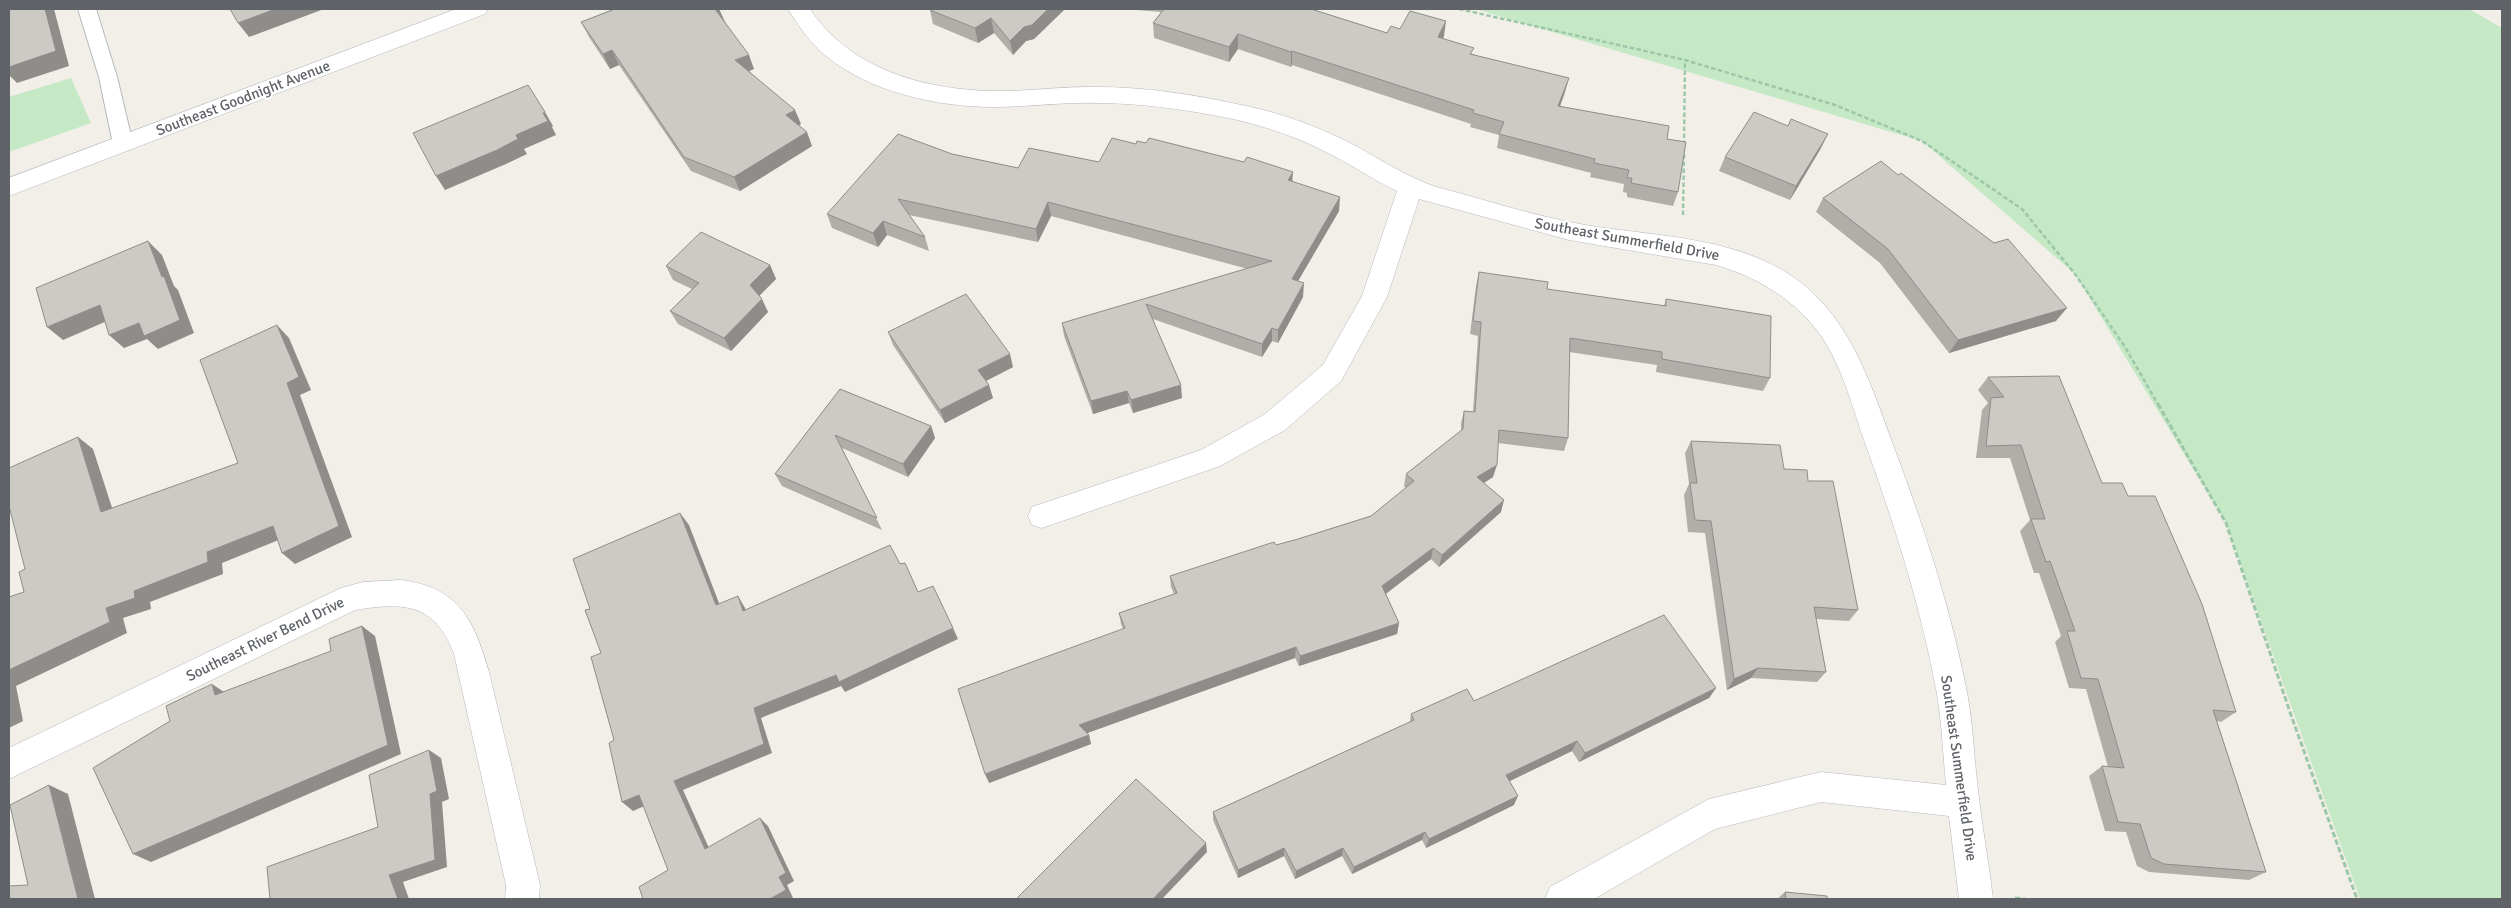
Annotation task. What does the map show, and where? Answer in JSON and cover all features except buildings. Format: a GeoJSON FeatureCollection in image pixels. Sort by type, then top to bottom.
{"type":"FeatureCollection","features":[{"type":"Feature","properties":{"kind":"street","name":"Southeast Goodnight Avenue"},"geometry":{"type":"LineString","coordinates":[[9,188],[477,9]]}},
{"type":"Feature","properties":{"kind":"street","name":"Southeast Summerfield Drive"},"geometry":{"type":"LineString","coordinates":[[799,9],[805,21],[833,50],[857,66],[901,85],[928,92],[986,99],[1083,95],[1169,99],[1250,114],[1288,125],[1329,142],[1411,186],[1542,226],[1682,250],[1714,253],[1777,278],[1810,305],[1828,325],[1858,386],[1908,521],[1930,598],[1952,696],[1976,899]]}},
{"type":"Feature","properties":{"kind":"street"},"geometry":{"type":"LineString","coordinates":[[1042,516],[1210,458],[1275,422],[1332,373],[1374,297],[1411,186]]}},
{"type":"Feature","properties":{"kind":"street","name":"Southeast River Bend Drive"},"geometry":{"type":"LineString","coordinates":[[9,764],[351,597],[388,591],[425,598],[444,610],[458,627],[471,663],[522,885],[522,899]]}},
{"type":"Feature","properties":{"kind":"street"},"geometry":{"type":"LineString","coordinates":[[1562,899],[1709,815],[1821,787],[1964,802]]}},
{"type":"Feature","properties":{"kind":"lane"},"geometry":{"type":"LineString","coordinates":[[87,9],[108,77],[123,144]]}},
{"type":"Feature","properties":{"kind":"path"},"geometry":{"type":"LineString","coordinates":[[1459,9],[1685,60],[1835,105],[1922,141],[2022,209],[2075,274],[2125,346],[2226,522],[2291,715],[2357,899]]}},
{"type":"Feature","properties":{"kind":"path"},"geometry":{"type":"LineString","coordinates":[[1682,250],[1685,60]]}},
{"type":"Feature","properties":{"kind":"green space"},"geometry":{"type":"Polygon","coordinates":[[[1475,9],[2469,9],[2502,28],[2502,899],[2360,899],[2226,523],[2075,274],[1922,141],[1475,9]]]}},
{"type":"Feature","properties":{"kind":"green space"},"geometry":{"type":"Polygon","coordinates":[[[71,78],[91,123],[9,152],[9,97],[71,78]]]}}]}
